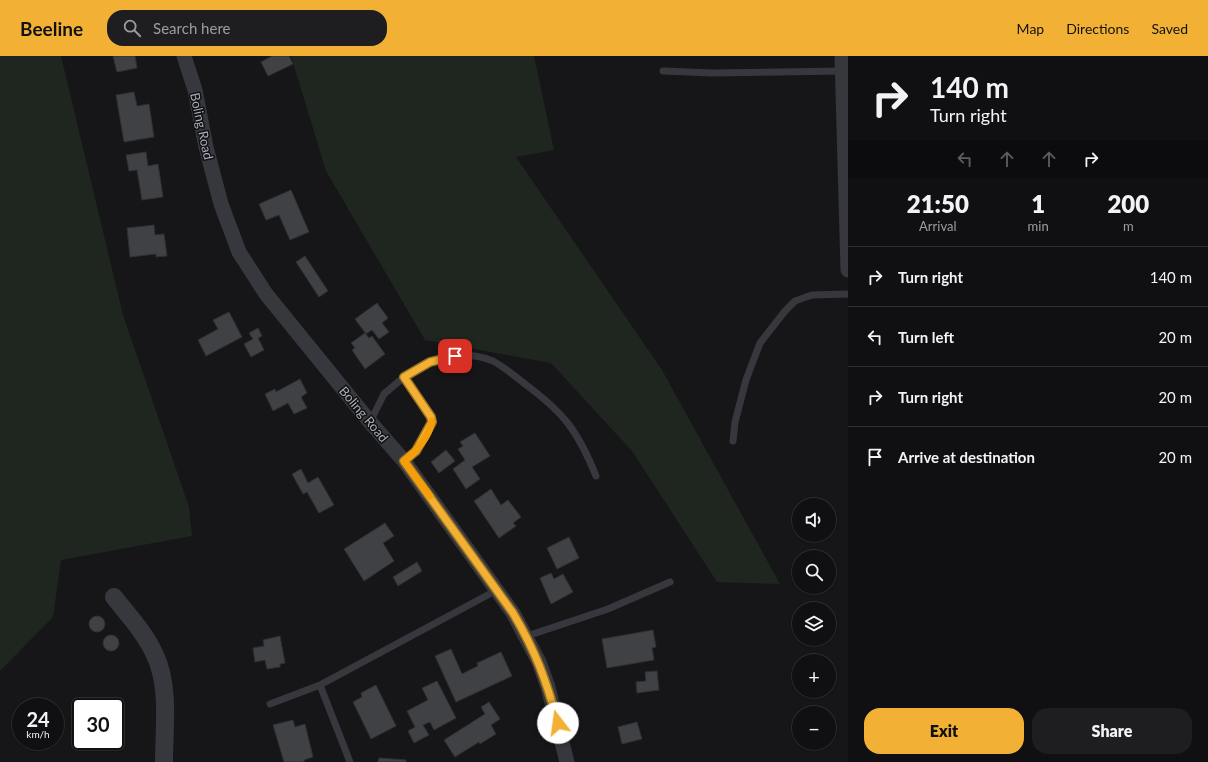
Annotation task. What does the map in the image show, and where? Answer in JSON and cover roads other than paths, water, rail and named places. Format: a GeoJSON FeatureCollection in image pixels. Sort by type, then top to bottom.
{"type":"FeatureCollection","features":[{"type":"Feature","properties":{"kind":"street","name":"Boling Road"},"geometry":{"type":"LineString","coordinates":[[184,56],[195,90],[206,147],[219,198],[239,252],[266,294],[370,422],[404,461],[497,590],[527,636],[540,662],[548,687],[567,762]]}},
{"type":"Feature","properties":{"kind":"street"},"geometry":{"type":"LineString","coordinates":[[842,56],[848,270]]}},
{"type":"Feature","properties":{"kind":"street"},"geometry":{"type":"LineString","coordinates":[[114,597],[147,640],[156,657],[161,674],[164,696],[164,762]]}},
{"type":"Feature","properties":{"kind":"lane"},"geometry":{"type":"LineString","coordinates":[[663,71],[713,73],[842,71]]}},
{"type":"Feature","properties":{"kind":"lane"},"geometry":{"type":"LineString","coordinates":[[734,441],[735,422],[746,380],[760,343],[785,311],[795,301],[812,295],[848,294]]}},
{"type":"Feature","properties":{"kind":"lane"},"geometry":{"type":"LineString","coordinates":[[370,422],[384,394],[404,377],[418,368],[441,358],[467,356],[493,361],[551,403],[565,418],[586,451],[596,476]]}},
{"type":"Feature","properties":{"kind":"lane"},"geometry":{"type":"LineString","coordinates":[[404,377],[428,412],[432,422],[416,451],[404,461]]}},
{"type":"Feature","properties":{"kind":"lane"},"geometry":{"type":"LineString","coordinates":[[527,636],[608,609],[670,582]]}},
{"type":"Feature","properties":{"kind":"lane"},"geometry":{"type":"LineString","coordinates":[[270,704],[320,685],[497,590]]}},
{"type":"Feature","properties":{"kind":"lane"},"geometry":{"type":"LineString","coordinates":[[320,685],[350,762]]}}]}
